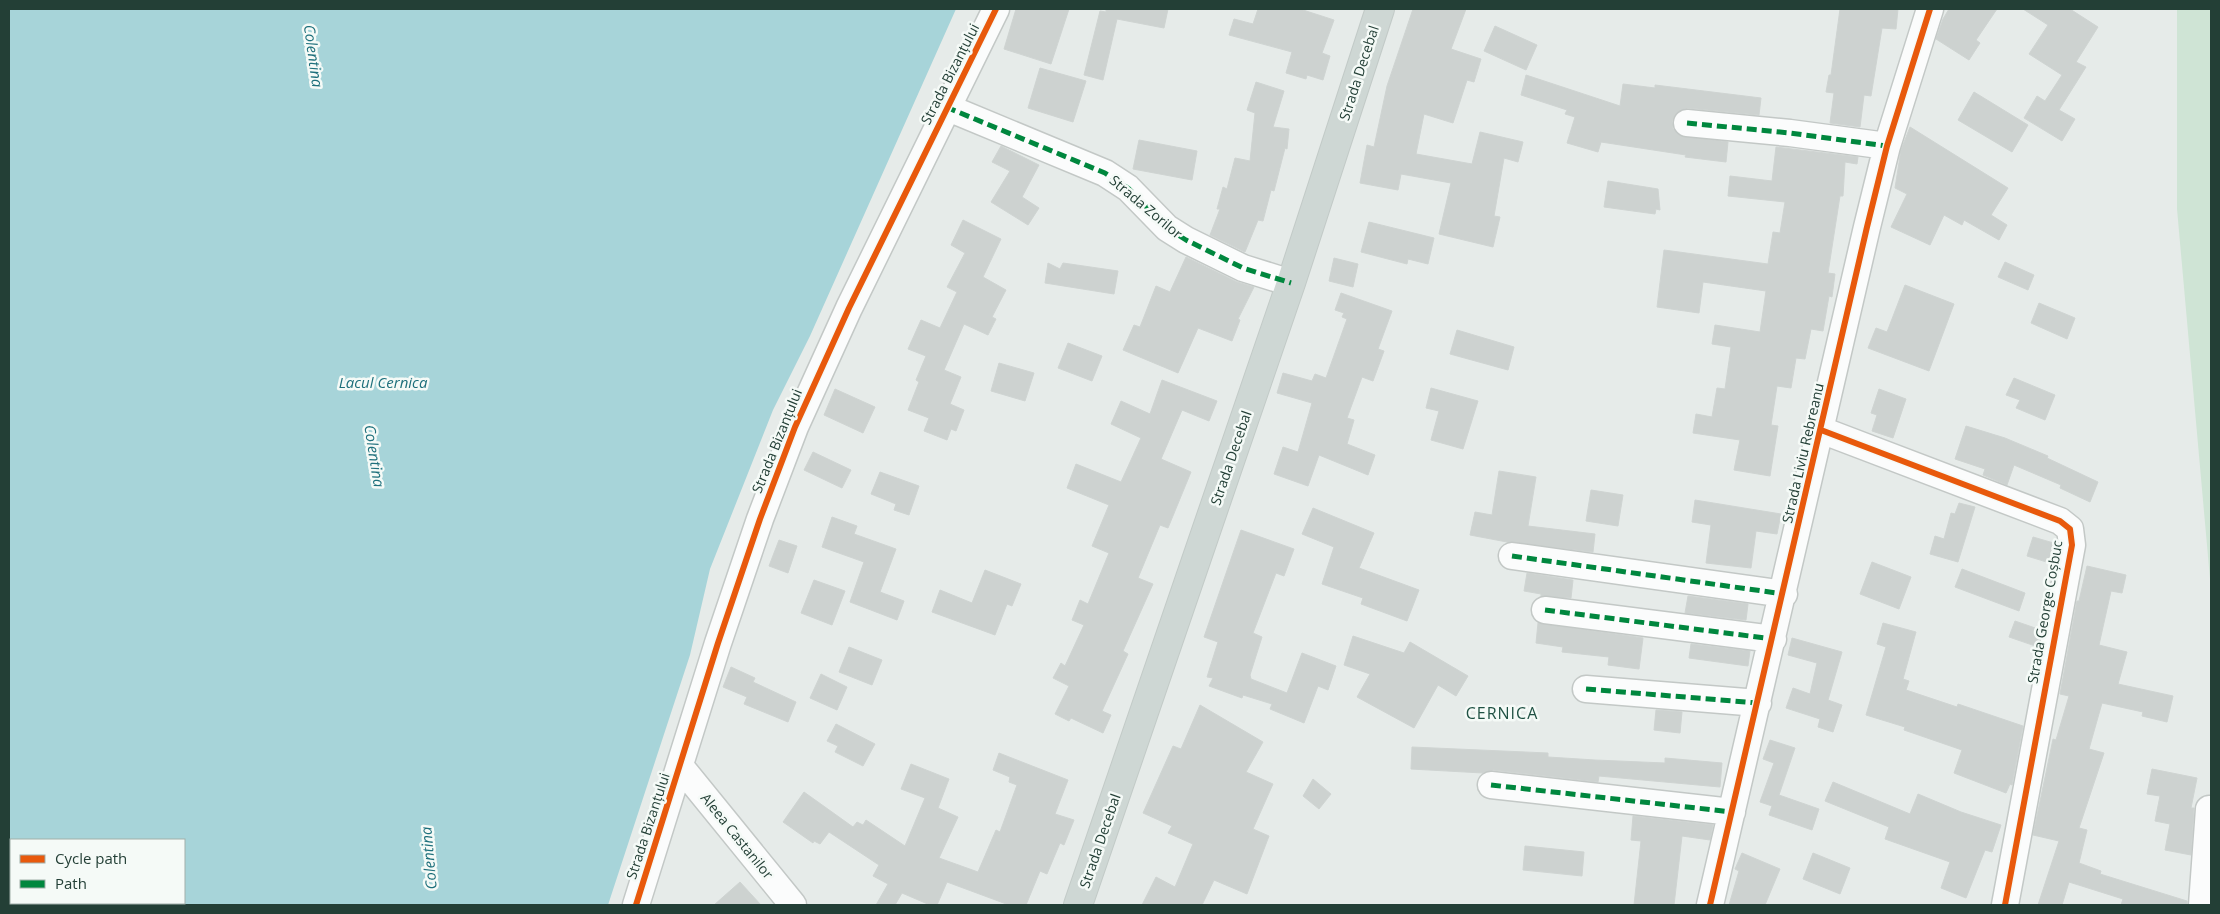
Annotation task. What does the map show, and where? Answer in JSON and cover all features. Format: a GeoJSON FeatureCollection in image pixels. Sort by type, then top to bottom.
{"type":"FeatureCollection","features":[{"type":"Feature","properties":{"kind":"main road","name":"Strada Decebal"},"geometry":{"type":"LineString","coordinates":[[1078,905],[1291,283],[1380,9]]}},
{"type":"Feature","properties":{"kind":"street","name":"Strada Bizanțului"},"geometry":{"type":"LineString","coordinates":[[636,905],[754,537],[795,426],[849,308],[946,107],[996,9]]}},
{"type":"Feature","properties":{"kind":"street","name":"Strada Liviu Rebreanu"},"geometry":{"type":"LineString","coordinates":[[1710,905],[1887,146],[1930,9]]}},
{"type":"Feature","properties":{"kind":"street","name":"Strada Zorilor"},"geometry":{"type":"LineString","coordinates":[[946,107],[1105,173],[1128,188],[1167,228],[1186,240],[1243,268],[1291,283]]}},
{"type":"Feature","properties":{"kind":"street"},"geometry":{"type":"LineString","coordinates":[[1687,123],[1790,133],[1887,146]]}},
{"type":"Feature","properties":{"kind":"street","name":"Strada George Coșbuc"},"geometry":{"type":"LineString","coordinates":[[1821,430],[2060,521],[2070,529],[2072,545],[2005,905]]}},
{"type":"Feature","properties":{"kind":"street"},"geometry":{"type":"LineString","coordinates":[[1512,556],[1784,594]]}},
{"type":"Feature","properties":{"kind":"street"},"geometry":{"type":"LineString","coordinates":[[1545,610],[1773,639]]}},
{"type":"Feature","properties":{"kind":"street"},"geometry":{"type":"LineString","coordinates":[[1586,689],[1758,703]]}},
{"type":"Feature","properties":{"kind":"street","name":"Aleea Castanilor"},"geometry":{"type":"LineString","coordinates":[[680,766],[793,905]]}},
{"type":"Feature","properties":{"kind":"street"},"geometry":{"type":"LineString","coordinates":[[1491,785],[1732,812]]}},
{"type":"Feature","properties":{"kind":"street"},"geometry":{"type":"LineString","coordinates":[[2202,905],[2209,809]]}},
{"type":"Feature","properties":{"kind":"green space"},"geometry":{"type":"Polygon","coordinates":[[[2177,9],[2211,9],[2211,590],[2177,209],[2177,9]]]}},
{"type":"Feature","properties":{"kind":"water","name":"Lacul Cernica"},"geometry":{"type":"Polygon","coordinates":[[[9,9],[956,9],[810,336],[773,410],[710,569],[690,655],[608,905],[31,904],[185,904],[185,839],[10,839],[9,888],[9,9]]]}},
{"type":"Feature","properties":{"kind":"building"},"geometry":{"type":"Polygon","coordinates":[[[1016,9],[1069,9],[1051,64],[1004,49],[1016,9]]]}},
{"type":"Feature","properties":{"kind":"building"},"geometry":{"type":"Polygon","coordinates":[[[1106,9],[1168,9],[1164,28],[1117,19],[1103,80],[1084,75],[1100,11],[1106,12],[1106,9]]]}},
{"type":"Feature","properties":{"kind":"building"},"geometry":{"type":"Polygon","coordinates":[[[1258,9],[1300,9],[1334,20],[1322,53],[1330,56],[1323,80],[1307,75],[1306,79],[1286,73],[1292,52],[1229,35],[1234,19],[1253,24],[1258,9]]]}},
{"type":"Feature","properties":{"kind":"building"},"geometry":{"type":"Polygon","coordinates":[[[1413,9],[1466,9],[1451,49],[1481,59],[1474,82],[1467,80],[1453,123],[1424,114],[1416,154],[1472,164],[1480,132],[1523,142],[1518,162],[1504,158],[1494,216],[1500,217],[1493,247],[1439,234],[1451,183],[1401,174],[1398,190],[1360,183],[1367,145],[1374,147],[1387,86],[1413,9]]]}},
{"type":"Feature","properties":{"kind":"building"},"geometry":{"type":"Polygon","coordinates":[[[1840,9],[1898,9],[1896,29],[1882,28],[1871,96],[1864,95],[1860,127],[1830,123],[1834,93],[1826,92],[1829,75],[1831,75],[1840,9]]]}},
{"type":"Feature","properties":{"kind":"building"},"geometry":{"type":"Polygon","coordinates":[[[1949,9],[1997,9],[1976,40],[1980,43],[1969,60],[1936,39],[1943,19],[1949,9]]]}},
{"type":"Feature","properties":{"kind":"building"},"geometry":{"type":"Polygon","coordinates":[[[2023,9],[2070,9],[2098,27],[2076,62],[2086,67],[2059,110],[2075,119],[2062,141],[2024,118],[2037,96],[2045,101],[2062,75],[2029,54],[2048,25],[2023,9]]]}},
{"type":"Feature","properties":{"kind":"building"},"geometry":{"type":"Polygon","coordinates":[[[1495,26],[1537,45],[1526,70],[1484,51],[1495,26]]]}},
{"type":"Feature","properties":{"kind":"building"},"geometry":{"type":"Polygon","coordinates":[[[1040,68],[1086,81],[1073,122],[1028,108],[1040,68]]]}},
{"type":"Feature","properties":{"kind":"building"},"geometry":{"type":"Polygon","coordinates":[[[1526,75],[1620,106],[1623,84],[1655,88],[1655,85],[1761,98],[1759,115],[1688,108],[1680,110],[1675,115],[1672,121],[1673,129],[1679,135],[1728,142],[1726,162],[1685,157],[1686,155],[1601,142],[1598,152],[1567,143],[1575,117],[1565,114],[1567,110],[1521,95],[1526,75]]]}},
{"type":"Feature","properties":{"kind":"building"},"geometry":{"type":"Polygon","coordinates":[[[1256,82],[1284,91],[1273,127],[1289,129],[1287,149],[1285,148],[1274,191],[1271,190],[1263,221],[1258,220],[1245,252],[1210,235],[1220,209],[1217,209],[1223,187],[1227,189],[1235,158],[1250,161],[1255,113],[1247,110],[1256,82]]]}},
{"type":"Feature","properties":{"kind":"building"},"geometry":{"type":"Polygon","coordinates":[[[1974,92],[2028,125],[2012,152],[1958,120],[1974,92]]]}},
{"type":"Feature","properties":{"kind":"building"},"geometry":{"type":"Polygon","coordinates":[[[1910,127],[2008,188],[1991,215],[2007,225],[1999,240],[1964,220],[1962,225],[1944,215],[1930,245],[1891,227],[1907,194],[1895,188],[1901,150],[1910,127]]]}},
{"type":"Feature","properties":{"kind":"building"},"geometry":{"type":"Polygon","coordinates":[[[1139,140],[1197,151],[1192,180],[1133,169],[1139,140]]]}},
{"type":"Feature","properties":{"kind":"building"},"geometry":{"type":"Polygon","coordinates":[[[1001,146],[1039,165],[1022,197],[1039,208],[1028,225],[991,202],[1010,171],[992,162],[1001,146]]]}},
{"type":"Feature","properties":{"kind":"building"},"geometry":{"type":"Polygon","coordinates":[[[1776,147],[1858,157],[1857,164],[1845,162],[1843,196],[1840,196],[1828,273],[1835,274],[1832,297],[1829,296],[1823,331],[1811,329],[1805,359],[1796,358],[1791,388],[1777,386],[1771,425],[1778,426],[1770,476],[1734,470],[1740,440],[1693,433],[1696,414],[1712,417],[1717,388],[1725,389],[1731,347],[1712,344],[1715,325],[1760,332],[1766,291],[1703,282],[1699,313],[1657,307],[1664,250],[1768,264],[1773,232],[1780,233],[1785,202],[1728,196],[1730,176],[1772,181],[1776,147]]]}},
{"type":"Feature","properties":{"kind":"building"},"geometry":{"type":"Polygon","coordinates":[[[1608,181],[1658,189],[1660,210],[1656,209],[1655,214],[1604,207],[1608,181]]]}},
{"type":"Feature","properties":{"kind":"building"},"geometry":{"type":"Polygon","coordinates":[[[963,220],[1001,239],[983,277],[1006,290],[992,317],[996,319],[988,335],[964,324],[944,370],[961,377],[950,404],[964,410],[956,431],[951,429],[947,440],[924,431],[929,418],[908,410],[919,382],[916,380],[926,356],[908,349],[921,320],[940,328],[957,292],[947,287],[965,253],[951,245],[963,220]]]}},
{"type":"Feature","properties":{"kind":"building"},"geometry":{"type":"Polygon","coordinates":[[[1369,222],[1434,238],[1428,264],[1408,259],[1407,264],[1361,252],[1369,222]]]}},
{"type":"Feature","properties":{"kind":"building"},"geometry":{"type":"Polygon","coordinates":[[[1186,257],[1237,282],[1254,287],[1238,319],[1240,320],[1232,341],[1198,328],[1178,373],[1123,350],[1134,325],[1140,327],[1156,286],[1170,292],[1186,257]]]}},
{"type":"Feature","properties":{"kind":"building"},"geometry":{"type":"Polygon","coordinates":[[[1334,258],[1358,264],[1353,287],[1329,281],[1334,258]]]}},
{"type":"Feature","properties":{"kind":"building"},"geometry":{"type":"Polygon","coordinates":[[[2005,262],[2034,275],[2028,290],[1998,277],[2005,262]]]}},
{"type":"Feature","properties":{"kind":"building"},"geometry":{"type":"Polygon","coordinates":[[[1048,263],[1060,269],[1063,263],[1118,271],[1114,294],[1045,283],[1048,263]]]}},
{"type":"Feature","properties":{"kind":"building"},"geometry":{"type":"Polygon","coordinates":[[[1905,285],[1954,304],[1929,371],[1868,348],[1876,328],[1887,332],[1905,285]]]}},
{"type":"Feature","properties":{"kind":"building"},"geometry":{"type":"Polygon","coordinates":[[[1341,293],[1392,311],[1378,349],[1384,351],[1373,381],[1362,377],[1347,418],[1354,420],[1347,444],[1375,455],[1368,475],[1319,455],[1308,486],[1274,474],[1283,447],[1298,452],[1312,403],[1277,393],[1283,373],[1312,381],[1315,374],[1326,378],[1347,319],[1342,317],[1344,313],[1335,310],[1341,293]]]}},
{"type":"Feature","properties":{"kind":"building"},"geometry":{"type":"Polygon","coordinates":[[[2039,303],[2075,318],[2067,339],[2031,323],[2039,303]]]}},
{"type":"Feature","properties":{"kind":"building"},"geometry":{"type":"Polygon","coordinates":[[[1457,330],[1514,347],[1508,370],[1450,354],[1457,330]]]}},
{"type":"Feature","properties":{"kind":"building"},"geometry":{"type":"Polygon","coordinates":[[[1068,343],[1102,356],[1092,381],[1058,368],[1068,343]]]}},
{"type":"Feature","properties":{"kind":"building"},"geometry":{"type":"Polygon","coordinates":[[[999,363],[1034,373],[1025,401],[991,391],[999,363]]]}},
{"type":"Feature","properties":{"kind":"building"},"geometry":{"type":"Polygon","coordinates":[[[2014,378],[2055,395],[2045,420],[2016,408],[2020,400],[2006,395],[2014,378]]]}},
{"type":"Feature","properties":{"kind":"building"},"geometry":{"type":"Polygon","coordinates":[[[1162,380],[1217,401],[1209,421],[1182,410],[1161,459],[1191,472],[1168,528],[1160,525],[1138,578],[1153,584],[1123,651],[1128,654],[1102,711],[1111,715],[1103,733],[1071,718],[1069,721],[1055,714],[1069,686],[1053,678],[1061,663],[1065,666],[1084,625],[1072,620],[1080,600],[1088,604],[1109,553],[1092,546],[1109,505],[1067,488],[1076,464],[1121,482],[1141,438],[1111,424],[1121,401],[1150,414],[1162,380]]]}},
{"type":"Feature","properties":{"kind":"building"},"geometry":{"type":"Polygon","coordinates":[[[1431,388],[1478,401],[1463,449],[1431,440],[1439,411],[1426,408],[1431,388]]]}},
{"type":"Feature","properties":{"kind":"building"},"geometry":{"type":"Polygon","coordinates":[[[835,389],[875,407],[863,433],[824,415],[835,389]]]}},
{"type":"Feature","properties":{"kind":"building"},"geometry":{"type":"Polygon","coordinates":[[[1879,389],[1906,399],[1893,438],[1872,431],[1877,415],[1871,413],[1879,389]]]}},
{"type":"Feature","properties":{"kind":"building"},"geometry":{"type":"Polygon","coordinates":[[[1966,426],[2005,438],[2048,456],[2047,458],[2098,482],[2090,502],[2060,488],[2061,485],[2014,465],[2007,485],[1983,475],[1985,469],[1955,459],[1966,426]]]}},
{"type":"Feature","properties":{"kind":"building"},"geometry":{"type":"Polygon","coordinates":[[[813,452],[851,470],[842,488],[804,470],[813,452]]]}},
{"type":"Feature","properties":{"kind":"building"},"geometry":{"type":"Polygon","coordinates":[[[1499,471],[1536,477],[1528,526],[1595,534],[1593,552],[1507,542],[1470,535],[1475,512],[1492,515],[1499,471]]]}},
{"type":"Feature","properties":{"kind":"building"},"geometry":{"type":"Polygon","coordinates":[[[880,472],[919,486],[909,515],[894,510],[896,504],[871,494],[880,472]]]}},
{"type":"Feature","properties":{"kind":"building"},"geometry":{"type":"Polygon","coordinates":[[[1591,490],[1623,495],[1618,526],[1586,521],[1591,490]]]}},
{"type":"Feature","properties":{"kind":"building"},"geometry":{"type":"Polygon","coordinates":[[[1695,500],[1781,514],[1777,534],[1756,531],[1751,568],[1706,563],[1711,525],[1692,522],[1695,500]]]}},
{"type":"Feature","properties":{"kind":"building"},"geometry":{"type":"Polygon","coordinates":[[[1959,503],[1975,507],[1958,562],[1930,554],[1935,536],[1944,539],[1951,513],[1955,514],[1959,503]]]}},
{"type":"Feature","properties":{"kind":"building"},"geometry":{"type":"Polygon","coordinates":[[[1313,508],[1374,533],[1359,568],[1419,590],[1407,621],[1361,604],[1363,598],[1322,584],[1334,547],[1302,534],[1313,508]]]}},
{"type":"Feature","properties":{"kind":"building"},"geometry":{"type":"Polygon","coordinates":[[[832,517],[857,526],[854,534],[896,549],[880,592],[904,601],[897,620],[850,602],[864,562],[822,547],[832,517]]]}},
{"type":"Feature","properties":{"kind":"building"},"geometry":{"type":"Polygon","coordinates":[[[1241,530],[1294,549],[1284,576],[1276,573],[1253,633],[1262,637],[1250,675],[1251,679],[1287,693],[1302,653],[1336,666],[1328,690],[1318,686],[1304,723],[1270,709],[1272,704],[1243,695],[1242,698],[1209,686],[1213,678],[1207,677],[1218,642],[1204,637],[1241,530]]]}},
{"type":"Feature","properties":{"kind":"building"},"geometry":{"type":"Polygon","coordinates":[[[2033,537],[2057,544],[2053,564],[2027,556],[2033,537]]]}},
{"type":"Feature","properties":{"kind":"building"},"geometry":{"type":"Polygon","coordinates":[[[779,540],[797,546],[788,573],[769,566],[779,540]]]}},
{"type":"Feature","properties":{"kind":"building"},"geometry":{"type":"Polygon","coordinates":[[[1872,562],[1911,577],[1899,609],[1860,594],[1872,562]]]}},
{"type":"Feature","properties":{"kind":"building"},"geometry":{"type":"Polygon","coordinates":[[[2087,566],[2126,575],[2122,593],[2111,591],[2099,645],[2127,652],[2118,684],[2173,696],[2167,722],[2142,716],[2143,712],[2102,703],[2089,749],[2104,753],[2079,828],[2087,830],[2079,863],[2101,871],[2100,874],[2187,901],[2187,905],[2121,905],[2123,899],[2069,882],[2062,905],[2038,905],[2059,841],[2033,835],[2053,739],[2056,740],[2069,696],[2060,694],[2077,601],[2079,601],[2087,566]]]}},
{"type":"Feature","properties":{"kind":"building"},"geometry":{"type":"Polygon","coordinates":[[[1962,569],[2025,593],[2019,611],[1955,587],[1962,569]]]}},
{"type":"Feature","properties":{"kind":"building"},"geometry":{"type":"Polygon","coordinates":[[[985,570],[1021,584],[1012,606],[1007,604],[995,635],[932,612],[940,590],[972,603],[985,570]]]}},
{"type":"Feature","properties":{"kind":"building"},"geometry":{"type":"Polygon","coordinates":[[[1527,573],[1573,580],[1571,598],[1541,596],[1541,594],[1524,591],[1527,573]]]}},
{"type":"Feature","properties":{"kind":"building"},"geometry":{"type":"Polygon","coordinates":[[[814,580],[845,591],[832,625],[801,613],[814,580]]]}},
{"type":"Feature","properties":{"kind":"building"},"geometry":{"type":"Polygon","coordinates":[[[1688,596],[1748,604],[1746,620],[1685,613],[1688,596]]]}},
{"type":"Feature","properties":{"kind":"building"},"geometry":{"type":"Polygon","coordinates":[[[2015,621],[2041,630],[2038,647],[2009,637],[2015,621]]]}},
{"type":"Feature","properties":{"kind":"building"},"geometry":{"type":"Polygon","coordinates":[[[1538,623],[1643,638],[1639,669],[1608,665],[1609,657],[1562,652],[1563,647],[1536,643],[1538,623]]]}},
{"type":"Feature","properties":{"kind":"building"},"geometry":{"type":"Polygon","coordinates":[[[1883,623],[1916,632],[1903,679],[1909,681],[1906,690],[1957,707],[1958,704],[2023,726],[2012,785],[2010,784],[2006,793],[1954,773],[1962,750],[1904,730],[1905,727],[1866,715],[1886,647],[1877,644],[1883,623]]]}},
{"type":"Feature","properties":{"kind":"building"},"geometry":{"type":"Polygon","coordinates":[[[1353,636],[1404,653],[1410,642],[1468,676],[1456,696],[1438,685],[1414,728],[1357,697],[1370,674],[1344,665],[1353,636]]]}},
{"type":"Feature","properties":{"kind":"building"},"geometry":{"type":"Polygon","coordinates":[[[1792,638],[1842,652],[1828,700],[1842,705],[1833,732],[1818,727],[1820,719],[1786,708],[1793,688],[1810,694],[1817,663],[1788,655],[1792,638]]]}},
{"type":"Feature","properties":{"kind":"building"},"geometry":{"type":"Polygon","coordinates":[[[1691,644],[1750,651],[1748,666],[1689,658],[1691,644]]]}},
{"type":"Feature","properties":{"kind":"building"},"geometry":{"type":"Polygon","coordinates":[[[849,647],[882,660],[872,685],[839,672],[849,647]]]}},
{"type":"Feature","properties":{"kind":"building"},"geometry":{"type":"Polygon","coordinates":[[[731,667],[755,678],[753,682],[796,702],[788,722],[744,704],[747,697],[723,687],[731,667]]]}},
{"type":"Feature","properties":{"kind":"building"},"geometry":{"type":"Polygon","coordinates":[[[821,674],[847,687],[837,710],[810,698],[821,674]]]}},
{"type":"Feature","properties":{"kind":"building"},"geometry":{"type":"Polygon","coordinates":[[[1200,705],[1263,742],[1246,772],[1273,784],[1253,829],[1269,836],[1247,894],[1214,880],[1202,905],[1142,905],[1156,877],[1175,887],[1193,844],[1168,833],[1172,826],[1143,813],[1173,746],[1181,749],[1200,705]]]}},
{"type":"Feature","properties":{"kind":"building"},"geometry":{"type":"Polygon","coordinates":[[[1656,710],[1682,712],[1680,733],[1654,730],[1656,710]]]}},
{"type":"Feature","properties":{"kind":"building"},"geometry":{"type":"Polygon","coordinates":[[[836,724],[875,744],[863,766],[835,752],[838,746],[827,741],[836,724]]]}},
{"type":"Feature","properties":{"kind":"building"},"geometry":{"type":"Polygon","coordinates":[[[1770,740],[1795,748],[1779,795],[1819,809],[1812,830],[1769,815],[1772,806],[1760,802],[1774,763],[1763,759],[1770,740]]]}},
{"type":"Feature","properties":{"kind":"building"},"geometry":{"type":"Polygon","coordinates":[[[1412,747],[1548,753],[1548,757],[1595,760],[1665,763],[1665,758],[1722,763],[1720,787],[1599,776],[1598,782],[1493,770],[1483,773],[1411,769],[1412,747]]]}},
{"type":"Feature","properties":{"kind":"building"},"geometry":{"type":"Polygon","coordinates":[[[999,753],[1068,780],[1055,814],[1074,820],[1064,845],[1060,843],[1047,874],[1040,871],[1026,905],[1009,905],[947,882],[937,905],[930,905],[902,893],[895,905],[876,905],[888,884],[873,876],[879,865],[829,832],[820,844],[814,841],[813,843],[783,822],[804,792],[853,827],[857,822],[863,825],[866,820],[905,846],[925,798],[901,789],[911,764],[949,779],[938,808],[958,817],[939,858],[978,872],[996,830],[1000,832],[1017,785],[1009,782],[1010,777],[993,770],[999,753]]]}},
{"type":"Feature","properties":{"kind":"building"},"geometry":{"type":"Polygon","coordinates":[[[2152,769],[2197,778],[2191,808],[2194,808],[2191,855],[2165,850],[2170,824],[2155,821],[2160,796],[2147,794],[2152,769]]]}},
{"type":"Feature","properties":{"kind":"building"},"geometry":{"type":"Polygon","coordinates":[[[1313,779],[1331,794],[1319,809],[1303,796],[1313,779]]]}},
{"type":"Feature","properties":{"kind":"building"},"geometry":{"type":"Polygon","coordinates":[[[1833,782],[1910,814],[1918,794],[1961,812],[2001,825],[1992,852],[1985,850],[1966,898],[1941,888],[1950,862],[1885,839],[1889,827],[1825,801],[1833,782]]]}},
{"type":"Feature","properties":{"kind":"building"},"geometry":{"type":"Polygon","coordinates":[[[1633,816],[1713,825],[1710,840],[1682,836],[1674,905],[1634,905],[1641,841],[1631,840],[1633,816]]]}},
{"type":"Feature","properties":{"kind":"building"},"geometry":{"type":"Polygon","coordinates":[[[1525,846],[1584,852],[1582,876],[1523,870],[1525,846]]]}},
{"type":"Feature","properties":{"kind":"building"},"geometry":{"type":"Polygon","coordinates":[[[1742,853],[1780,869],[1765,905],[1729,905],[1739,871],[1735,869],[1742,853]]]}},
{"type":"Feature","properties":{"kind":"building"},"geometry":{"type":"Polygon","coordinates":[[[1813,853],[1850,868],[1840,894],[1803,879],[1813,853]]]}},
{"type":"Feature","properties":{"kind":"building"},"geometry":{"type":"Polygon","coordinates":[[[740,882],[761,905],[714,905],[740,882]]]}},
{"type":"Feature","properties":{"kind":"marked path"},"geometry":{"type":"LineString","coordinates":[[946,107],[1105,173],[1128,188],[1167,228],[1186,240],[1243,268],[1291,283]]}},
{"type":"Feature","properties":{"kind":"marked path"},"geometry":{"type":"LineString","coordinates":[[1687,123],[1790,133],[1887,146]]}},
{"type":"Feature","properties":{"kind":"marked path"},"geometry":{"type":"LineString","coordinates":[[1512,556],[1784,594]]}},
{"type":"Feature","properties":{"kind":"marked path"},"geometry":{"type":"LineString","coordinates":[[1545,610],[1773,639]]}},
{"type":"Feature","properties":{"kind":"marked path"},"geometry":{"type":"LineString","coordinates":[[1586,689],[1758,703]]}},
{"type":"Feature","properties":{"kind":"marked path"},"geometry":{"type":"LineString","coordinates":[[1491,785],[1732,812]]}},
{"type":"Feature","properties":{"kind":"cycle path"},"geometry":{"type":"LineString","coordinates":[[636,905],[718,643],[760,519],[795,427],[849,308],[996,9]]}},
{"type":"Feature","properties":{"kind":"cycle path"},"geometry":{"type":"LineString","coordinates":[[1710,905],[1867,227],[1887,146],[1930,9]]}},
{"type":"Feature","properties":{"kind":"cycle path"},"geometry":{"type":"LineString","coordinates":[[1821,430],[2060,521],[2070,529],[2072,545],[2005,905]]}},
{"type":"Feature","properties":{"kind":"district","name":"CERNICA"},"geometry":{"type":"Point","coordinates":[1502,713]}},
{"type":"Feature","properties":{"kind":"water label","name":"Colentina"},"geometry":{"type":"Point","coordinates":[313,56]}},
{"type":"Feature","properties":{"kind":"water label","name":"Colentina"},"geometry":{"type":"Point","coordinates":[374,456]}},
{"type":"Feature","properties":{"kind":"water label","name":"Colentina"},"geometry":{"type":"Point","coordinates":[429,858]}}]}
